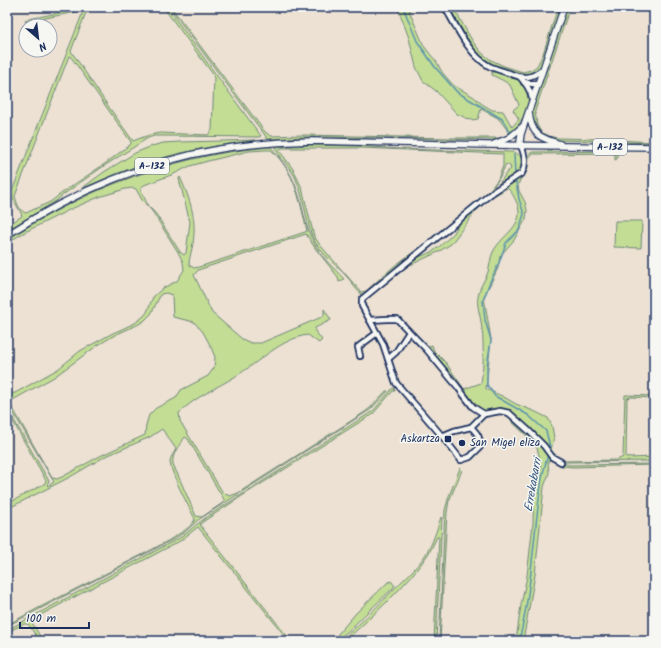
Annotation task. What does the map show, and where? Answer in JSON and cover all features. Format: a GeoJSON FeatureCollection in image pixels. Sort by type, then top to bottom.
{"type":"FeatureCollection","features":[{"type":"Feature","properties":{"kind":"main road"},"geometry":{"type":"LineString","coordinates":[[521,146],[521,134],[564,7]]}},
{"type":"Feature","properties":{"kind":"main road"},"geometry":{"type":"LineString","coordinates":[[529,110],[531,126],[536,133],[549,141],[566,146]]}},
{"type":"Feature","properties":{"kind":"main road"},"geometry":{"type":"LineString","coordinates":[[487,145],[509,138],[524,126]]}},
{"type":"Feature","properties":{"kind":"main road"},"geometry":{"type":"LineString","coordinates":[[521,134],[526,132],[536,133]]}},
{"type":"Feature","properties":{"kind":"main road","name":"A-132"},"geometry":{"type":"LineString","coordinates":[[7,235],[48,210],[99,185],[157,164],[186,156],[244,145],[311,141],[654,148]]}},
{"type":"Feature","properties":{"kind":"street"},"geometry":{"type":"LineString","coordinates":[[446,7],[466,43],[477,57],[488,66],[520,77],[533,84],[538,83]]}},
{"type":"Feature","properties":{"kind":"street"},"geometry":{"type":"LineString","coordinates":[[525,79],[536,74],[543,68]]}},
{"type":"Feature","properties":{"kind":"street"},"geometry":{"type":"LineString","coordinates":[[525,79],[532,94],[532,101]]}},
{"type":"Feature","properties":{"kind":"street"},"geometry":{"type":"LineString","coordinates":[[471,427],[477,434],[480,441],[480,447],[470,457],[461,460],[396,383],[383,344],[362,306],[362,299],[493,192],[522,173],[525,165],[525,157],[521,146]]}},
{"type":"Feature","properties":{"kind":"street"},"geometry":{"type":"LineString","coordinates":[[370,320],[397,320],[427,350],[458,386],[473,407],[484,414]]}},
{"type":"Feature","properties":{"kind":"street"},"geometry":{"type":"LineString","coordinates":[[388,359],[396,352],[409,332]]}},
{"type":"Feature","properties":{"kind":"street"},"geometry":{"type":"LineString","coordinates":[[360,356],[358,347],[377,333]]}},
{"type":"Feature","properties":{"kind":"street"},"geometry":{"type":"LineString","coordinates":[[442,436],[454,431],[471,427],[484,414],[500,411],[509,413],[544,446],[552,457],[560,462]]}},
{"type":"Feature","properties":{"kind":"green space"},"geometry":{"type":"Polygon","coordinates":[[[87,7],[97,7],[88,11],[85,15],[71,51],[133,141],[149,135],[160,133],[208,135],[212,130],[214,78],[212,73],[163,7],[166,7],[171,13],[261,136],[154,136],[148,138],[101,168],[56,201],[7,230],[7,226],[22,216],[12,197],[12,191],[83,12],[81,11],[45,18],[34,18],[87,7]],[[69,56],[15,196],[20,209],[26,213],[50,202],[106,163],[131,144],[69,56]]]}},
{"type":"Feature","properties":{"kind":"green space"},"geometry":{"type":"Polygon","coordinates":[[[169,7],[171,7],[265,132],[271,136],[303,135],[500,138],[499,140],[333,137],[268,139],[169,7]]]}},
{"type":"Feature","properties":{"kind":"green space"},"geometry":{"type":"Polygon","coordinates":[[[398,7],[410,7],[410,13],[424,46],[453,85],[474,97],[492,110],[503,111],[512,127],[519,119],[513,110],[519,105],[510,85],[492,75],[492,72],[506,75],[523,82],[530,97],[528,107],[523,118],[509,135],[506,128],[498,118],[481,109],[478,119],[471,120],[457,114],[436,91],[423,81],[416,67],[409,38],[398,7]]]}},
{"type":"Feature","properties":{"kind":"green space"},"geometry":{"type":"Polygon","coordinates":[[[449,7],[453,7],[473,42],[482,53],[491,60],[523,72],[531,70],[537,66],[543,54],[558,7],[561,7],[541,65],[533,73],[526,74],[496,65],[481,56],[470,43],[449,7]]]}},
{"type":"Feature","properties":{"kind":"green space"},"geometry":{"type":"Polygon","coordinates":[[[567,7],[570,7],[535,111],[537,125],[541,132],[557,138],[654,143],[551,140],[539,132],[535,127],[532,118],[532,111],[567,7]]]}},
{"type":"Feature","properties":{"kind":"green space"},"geometry":{"type":"Polygon","coordinates":[[[256,140],[168,156],[130,169],[81,189],[104,172],[135,153],[152,146],[163,143],[180,142],[256,140]]]}},
{"type":"Feature","properties":{"kind":"green space"},"geometry":{"type":"Polygon","coordinates":[[[311,145],[359,146],[399,149],[513,152],[521,157],[523,165],[519,173],[498,187],[507,172],[511,169],[510,166],[506,164],[498,181],[487,195],[421,249],[400,264],[364,295],[357,290],[350,280],[323,253],[315,242],[295,177],[275,147],[311,145]],[[282,148],[279,150],[293,169],[302,188],[314,236],[361,292],[366,291],[393,267],[447,227],[489,191],[498,179],[503,166],[503,154],[361,148],[282,148]]]}},
{"type":"Feature","properties":{"kind":"green space"},"geometry":{"type":"Polygon","coordinates":[[[271,147],[286,168],[271,150],[249,151],[190,166],[174,174],[144,185],[141,188],[141,192],[148,206],[156,214],[180,252],[184,255],[186,253],[190,222],[179,179],[180,177],[192,209],[194,234],[189,265],[194,268],[307,231],[298,195],[288,171],[295,184],[298,191],[311,238],[324,258],[344,279],[339,282],[338,277],[306,234],[198,270],[194,275],[212,313],[242,339],[251,343],[261,343],[324,316],[324,309],[331,320],[315,328],[315,331],[322,340],[319,343],[308,335],[298,337],[280,346],[244,371],[185,407],[179,413],[180,421],[223,493],[230,496],[238,493],[365,412],[386,391],[388,391],[370,410],[198,520],[185,532],[7,626],[184,531],[193,523],[195,519],[180,490],[171,466],[170,459],[176,449],[162,429],[150,437],[104,457],[70,477],[7,509],[7,504],[44,484],[46,481],[7,411],[7,408],[49,481],[47,485],[48,486],[54,482],[7,402],[7,394],[15,393],[58,369],[80,351],[135,323],[147,312],[153,297],[163,288],[177,281],[184,270],[183,262],[178,252],[152,211],[142,200],[136,189],[133,188],[99,197],[25,232],[7,243],[7,240],[56,211],[82,198],[108,186],[162,167],[217,154],[271,147]],[[166,293],[161,294],[151,314],[144,321],[98,345],[54,377],[11,401],[11,405],[52,478],[57,479],[62,477],[100,456],[145,435],[149,415],[156,408],[176,398],[181,390],[208,376],[214,368],[215,357],[203,332],[194,322],[173,317],[172,295],[166,293]],[[185,437],[178,446],[173,457],[173,464],[196,516],[202,517],[224,502],[224,499],[188,439],[185,437]]]}},
{"type":"Feature","properties":{"kind":"green space"},"geometry":{"type":"Polygon","coordinates":[[[617,151],[617,159],[615,160],[615,155],[613,153],[533,154],[529,157],[527,171],[518,185],[527,210],[526,219],[514,240],[500,256],[498,268],[484,297],[491,339],[486,389],[548,418],[552,426],[554,438],[551,450],[558,458],[565,461],[617,460],[623,457],[625,395],[654,396],[654,398],[627,398],[626,457],[654,457],[654,461],[563,462],[555,458],[511,411],[501,409],[485,411],[477,407],[470,401],[426,347],[432,345],[434,351],[446,363],[464,389],[481,383],[483,368],[483,344],[478,299],[481,287],[488,272],[493,252],[516,224],[518,218],[519,211],[517,203],[510,191],[507,188],[489,199],[475,212],[451,244],[438,252],[404,268],[403,267],[419,257],[432,252],[440,246],[454,233],[459,223],[479,205],[520,177],[524,171],[529,154],[532,152],[617,151]]]}},
{"type":"Feature","properties":{"kind":"green space"},"geometry":{"type":"Polygon","coordinates":[[[615,221],[642,221],[641,248],[614,247],[615,221]]]}},
{"type":"Feature","properties":{"kind":"green space"},"geometry":{"type":"Polygon","coordinates":[[[393,388],[395,391],[393,391],[371,416],[242,496],[200,525],[291,641],[289,641],[198,527],[180,541],[33,619],[32,623],[43,641],[40,641],[28,624],[24,624],[7,632],[7,630],[183,536],[208,516],[373,411],[393,388]]]}},
{"type":"Feature","properties":{"kind":"green space"},"geometry":{"type":"Polygon","coordinates":[[[514,418],[553,459],[563,463],[570,465],[654,464],[573,467],[562,466],[550,460],[548,461],[549,473],[544,487],[535,575],[523,641],[516,641],[527,576],[533,523],[534,488],[541,469],[537,448],[511,421],[514,418]]]}},
{"type":"Feature","properties":{"kind":"green space"},"geometry":{"type":"Polygon","coordinates":[[[460,468],[462,470],[449,501],[447,512],[439,641],[445,510],[460,468]]]}},
{"type":"Feature","properties":{"kind":"green space"},"geometry":{"type":"Polygon","coordinates":[[[441,517],[436,641],[434,641],[439,537],[437,537],[429,553],[420,565],[400,589],[345,641],[340,641],[410,574],[426,554],[431,545],[441,517]]]}},
{"type":"Feature","properties":{"kind":"green space"},"geometry":{"type":"Polygon","coordinates":[[[391,581],[395,586],[346,633],[336,641],[332,641],[356,613],[387,583],[391,581]]]}},
{"type":"Feature","properties":{"kind":"waterway","name":"Errekabarri"},"geometry":{"type":"LineString","coordinates":[[403,7],[417,41],[435,67],[457,92],[502,119],[510,132]]}},
{"type":"Feature","properties":{"kind":"waterway","name":"Errekabarri"},"geometry":{"type":"LineString","coordinates":[[514,154],[515,175]]}},
{"type":"Feature","properties":{"kind":"waterway","name":"Errekabarri"},"geometry":{"type":"LineString","coordinates":[[516,182],[519,199],[524,214],[519,230],[506,243],[483,301],[485,320],[491,340],[487,366],[487,385],[495,396],[528,415],[546,431],[550,447],[549,451]]}},
{"type":"Feature","properties":{"kind":"waterway","name":"Errekabarri"},"geometry":{"type":"LineString","coordinates":[[519,641],[530,583],[541,481],[548,455]]}},
{"type":"Feature","properties":{"kind":"place","name":"Askartza"},"geometry":{"type":"Point","coordinates":[448,439]}},
{"type":"Feature","properties":{"kind":"place","name":"San Migel eliza"},"geometry":{"type":"Point","coordinates":[462,443]}}]}
